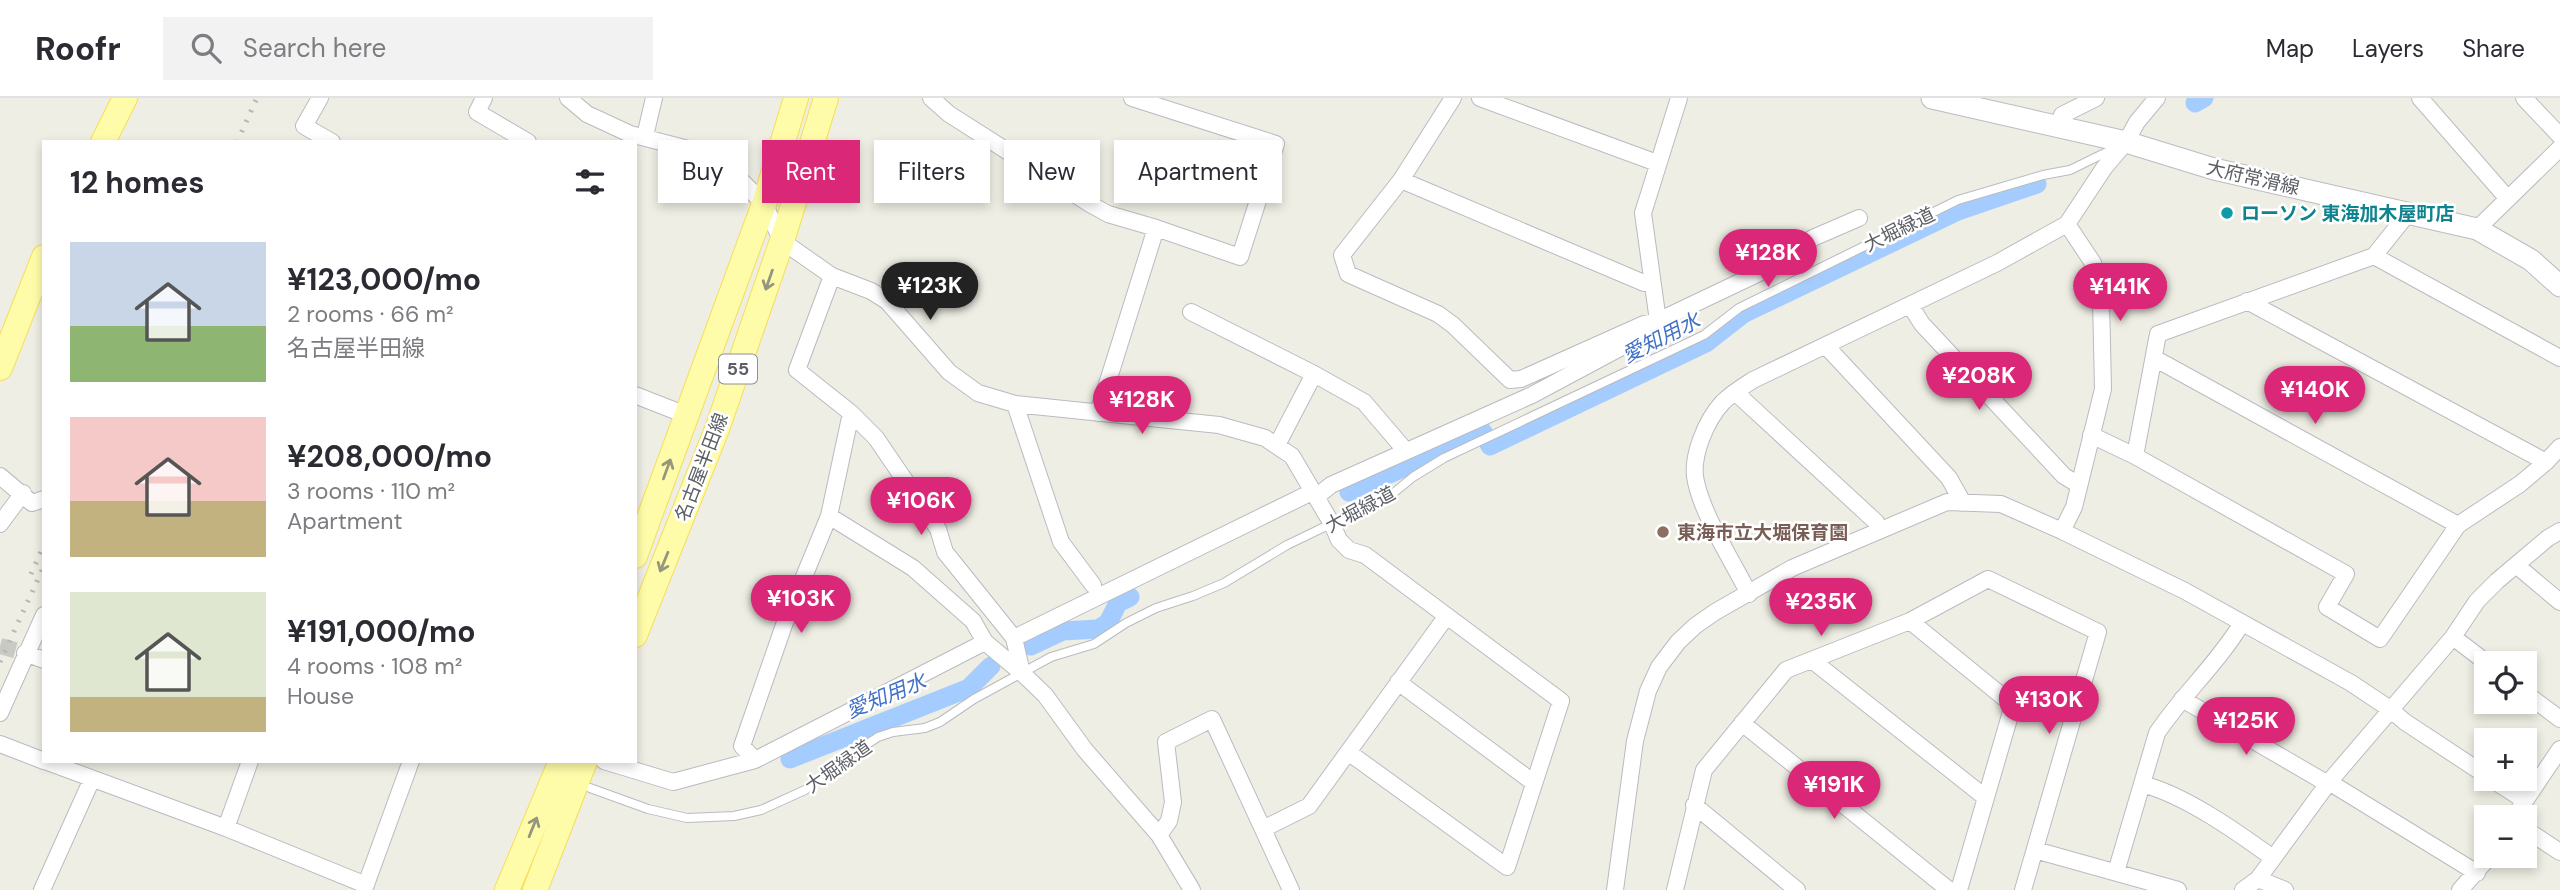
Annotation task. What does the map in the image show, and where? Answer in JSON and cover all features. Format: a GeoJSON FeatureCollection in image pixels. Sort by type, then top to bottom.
{"type":"FeatureCollection","features":[{"type":"Feature","properties":{"kind":"main road"},"geometry":{"type":"LineString","coordinates":[[108,140],[125,98]]}},
{"type":"Feature","properties":{"kind":"main road","name":"名古屋半田線"},"geometry":{"type":"LineString","coordinates":[[637,550],[764,204],[796,98]]}},
{"type":"Feature","properties":{"kind":"main road","name":"名古屋半田線"},"geometry":{"type":"LineString","coordinates":[[637,630],[717,429],[782,241],[826,98]]}},
{"type":"Feature","properties":{"kind":"main road","name":"大府常滑線"},"geometry":{"type":"LineString","coordinates":[[1932,98],[2126,142],[2214,169],[2477,229],[2557,277]]}},
{"type":"Feature","properties":{"kind":"main road"},"geometry":{"type":"LineString","coordinates":[[0,368],[42,262]]}},
{"type":"Feature","properties":{"kind":"main road"},"geometry":{"type":"LineString","coordinates":[[507,890],[560,763]]}},
{"type":"Feature","properties":{"kind":"main road"},"geometry":{"type":"LineString","coordinates":[[535,890],[584,763]]}},
{"type":"Feature","properties":{"kind":"street"},"geometry":{"type":"LineString","coordinates":[[320,98],[304,126],[328,140]]}},
{"type":"Feature","properties":{"kind":"street"},"geometry":{"type":"LineString","coordinates":[[484,98],[477,112],[525,140]]}},
{"type":"Feature","properties":{"kind":"street"},"geometry":{"type":"LineString","coordinates":[[568,98],[587,114],[633,137],[696,151],[726,165],[764,204],[782,241],[832,276],[871,290],[887,302],[948,372],[978,393],[1015,404],[1219,425],[1251,433],[1277,445],[1292,457],[1339,540],[1349,550],[1365,555],[1561,701],[1507,867],[1348,752]]}},
{"type":"Feature","properties":{"kind":"street"},"geometry":{"type":"LineString","coordinates":[[633,137],[654,98]]}},
{"type":"Feature","properties":{"kind":"street"},"geometry":{"type":"LineString","coordinates":[[931,98],[949,114],[1108,214],[1240,257],[1276,144],[1132,98]]}},
{"type":"Feature","properties":{"kind":"street"},"geometry":{"type":"LineString","coordinates":[[1453,98],[1401,180],[1342,255],[1348,274],[1438,314],[1510,380],[1521,380],[1759,273],[1775,259],[1859,218]]}},
{"type":"Feature","properties":{"kind":"street"},"geometry":{"type":"LineString","coordinates":[[1480,98],[1657,163]]}},
{"type":"Feature","properties":{"kind":"street"},"geometry":{"type":"LineString","coordinates":[[1014,638],[1405,450],[1532,395],[1646,334],[1651,323],[1652,282],[1643,213],[1679,98]]}},
{"type":"Feature","properties":{"kind":"street"},"geometry":{"type":"LineString","coordinates":[[2056,128],[2062,115],[2096,98]]}},
{"type":"Feature","properties":{"kind":"street"},"geometry":{"type":"LineString","coordinates":[[1749,594],[1706,510],[1695,480],[1698,451],[1704,433],[1721,404],[1753,380],[1997,263],[2067,224],[2126,142],[2137,122],[2157,98]]}},
{"type":"Feature","properties":{"kind":"street"},"geometry":{"type":"LineString","coordinates":[[2420,98],[2508,199]]}},
{"type":"Feature","properties":{"kind":"street"},"geometry":{"type":"LineString","coordinates":[[2524,98],[2560,136]]}},
{"type":"Feature","properties":{"kind":"street"},"geometry":{"type":"LineString","coordinates":[[2477,229],[2560,148]]}},
{"type":"Feature","properties":{"kind":"street"},"geometry":{"type":"LineString","coordinates":[[1401,180],[1644,283],[1652,282]]}},
{"type":"Feature","properties":{"kind":"street"},"geometry":{"type":"LineString","coordinates":[[2135,456],[2158,334],[2374,256],[2409,212]]}},
{"type":"Feature","properties":{"kind":"street"},"geometry":{"type":"LineString","coordinates":[[2062,531],[2074,507],[2102,389],[2101,299],[2093,263],[2067,224]]}},
{"type":"Feature","properties":{"kind":"street"},"geometry":{"type":"LineString","coordinates":[[1098,413],[1156,228]]}},
{"type":"Feature","properties":{"kind":"street"},"geometry":{"type":"LineString","coordinates":[[2374,256],[2560,358]]}},
{"type":"Feature","properties":{"kind":"street"},"geometry":{"type":"LineString","coordinates":[[832,276],[797,370],[851,413],[876,438],[938,529],[945,552],[1014,638],[1022,673]]}},
{"type":"Feature","properties":{"kind":"street"},"geometry":{"type":"LineString","coordinates":[[2247,301],[2546,462]]}},
{"type":"Feature","properties":{"kind":"street"},"geometry":{"type":"LineString","coordinates":[[1910,306],[1922,324],[2064,477],[2079,485]]}},
{"type":"Feature","properties":{"kind":"street"},"geometry":{"type":"LineString","coordinates":[[1191,312],[1364,402],[1405,450]]}},
{"type":"Feature","properties":{"kind":"street"},"geometry":{"type":"LineString","coordinates":[[1826,346],[1949,478],[1963,503]]}},
{"type":"Feature","properties":{"kind":"street"},"geometry":{"type":"LineString","coordinates":[[2154,358],[2458,525]]}},
{"type":"Feature","properties":{"kind":"street"},"geometry":{"type":"LineString","coordinates":[[1277,445],[1314,374]]}},
{"type":"Feature","properties":{"kind":"street"},"geometry":{"type":"LineString","coordinates":[[1735,392],[1835,482],[1876,522],[1879,530]]}},
{"type":"Feature","properties":{"kind":"street"},"geometry":{"type":"LineString","coordinates":[[637,396],[686,415]]}},
{"type":"Feature","properties":{"kind":"street"},"geometry":{"type":"LineString","coordinates":[[1015,404],[1061,542],[1093,585]]}},
{"type":"Feature","properties":{"kind":"street"},"geometry":{"type":"LineString","coordinates":[[755,760],[742,746],[784,625],[829,516],[851,413]]}},
{"type":"Feature","properties":{"kind":"street"},"geometry":{"type":"LineString","coordinates":[[2091,435],[2135,456],[2346,574],[2327,607],[2380,639],[2458,525],[2520,484],[2560,447]]}},
{"type":"Feature","properties":{"kind":"street"},"geometry":{"type":"LineString","coordinates":[[0,476],[32,503],[42,500]]}},
{"type":"Feature","properties":{"kind":"street"},"geometry":{"type":"LineString","coordinates":[[0,524],[23,493]]}},
{"type":"Feature","properties":{"kind":"street"},"geometry":{"type":"LineString","coordinates":[[1615,890],[1635,741],[1648,691],[1660,667],[1695,626],[1792,568],[1947,502],[2001,505],[2062,531],[2185,591],[2351,683],[2474,767]]}},
{"type":"Feature","properties":{"kind":"street"},"geometry":{"type":"LineString","coordinates":[[829,516],[913,568],[972,621],[985,642],[1045,695],[1085,750],[1159,835],[1188,888]]}},
{"type":"Feature","properties":{"kind":"street"},"geometry":{"type":"LineString","coordinates":[[2243,890],[2258,879],[2329,783],[2453,637],[2477,601],[2548,538],[2560,531]]}},
{"type":"Feature","properties":{"kind":"street"},"geometry":{"type":"LineString","coordinates":[[2516,565],[2560,601]]}},
{"type":"Feature","properties":{"kind":"street"},"geometry":{"type":"LineString","coordinates":[[1675,890],[1704,770],[1786,670],[1910,621],[1988,579],[2098,632],[2023,890]]}},
{"type":"Feature","properties":{"kind":"street"},"geometry":{"type":"LineString","coordinates":[[1263,829],[1309,806],[1446,617]]}},
{"type":"Feature","properties":{"kind":"street"},"geometry":{"type":"LineString","coordinates":[[0,713],[42,619]]}},
{"type":"Feature","properties":{"kind":"street"},"geometry":{"type":"LineString","coordinates":[[1910,621],[2013,705],[1959,890]]}},
{"type":"Feature","properties":{"kind":"street"},"geometry":{"type":"LineString","coordinates":[[2116,872],[2157,733],[2230,643],[2242,623]]}},
{"type":"Feature","properties":{"kind":"street"},"geometry":{"type":"LineString","coordinates":[[2453,637],[2474,653]]}},
{"type":"Feature","properties":{"kind":"street"},"geometry":{"type":"LineString","coordinates":[[611,763],[673,782],[755,760],[985,642]]}},
{"type":"Feature","properties":{"kind":"street"},"geometry":{"type":"LineString","coordinates":[[25,653],[42,659]]}},
{"type":"Feature","properties":{"kind":"street"},"geometry":{"type":"LineString","coordinates":[[1813,661],[1986,798]]}},
{"type":"Feature","properties":{"kind":"street"},"geometry":{"type":"LineString","coordinates":[[1398,682],[1534,783]]}},
{"type":"Feature","properties":{"kind":"street"},"geometry":{"type":"LineString","coordinates":[[2182,699],[2329,783],[2477,873]]}},
{"type":"Feature","properties":{"kind":"street"},"geometry":{"type":"LineString","coordinates":[[2537,702],[2560,719]]}},
{"type":"Feature","properties":{"kind":"street"},"geometry":{"type":"LineString","coordinates":[[1159,835],[1169,821],[1173,802],[1166,741],[1212,719],[1291,890]]}},
{"type":"Feature","properties":{"kind":"street"},"geometry":{"type":"LineString","coordinates":[[1742,723],[1949,890]]}},
{"type":"Feature","properties":{"kind":"street"},"geometry":{"type":"LineString","coordinates":[[0,744],[42,760]]}},
{"type":"Feature","properties":{"kind":"street"},"geometry":{"type":"LineString","coordinates":[[2521,805],[2560,749]]}},
{"type":"Feature","properties":{"kind":"street"},"geometry":{"type":"LineString","coordinates":[[50,763],[226,828],[365,887],[410,763]]}},
{"type":"Feature","properties":{"kind":"street"},"geometry":{"type":"LineString","coordinates":[[226,828],[249,763]]}},
{"type":"Feature","properties":{"kind":"street"},"geometry":{"type":"LineString","coordinates":[[42,890],[92,779]]}},
{"type":"Feature","properties":{"kind":"street"},"geometry":{"type":"LineString","coordinates":[[2142,784],[2164,790],[2249,840],[2273,858]]}},
{"type":"Feature","properties":{"kind":"street"},"geometry":{"type":"LineString","coordinates":[[2510,791],[2524,800]]}},
{"type":"Feature","properties":{"kind":"street"},"geometry":{"type":"LineString","coordinates":[[1694,805],[1797,890]]}},
{"type":"Feature","properties":{"kind":"street"},"geometry":{"type":"LineString","coordinates":[[2537,837],[2560,852]]}},
{"type":"Feature","properties":{"kind":"street"},"geometry":{"type":"LineString","coordinates":[[2035,850],[2178,890]]}},
{"type":"Feature","properties":{"kind":"street"},"geometry":{"type":"LineString","coordinates":[[2460,890],[2481,868]]}},
{"type":"Feature","properties":{"kind":"street"},"geometry":{"type":"LineString","coordinates":[[2258,879],[2285,890]]}},
{"type":"Feature","properties":{"kind":"lane","name":"大堀緑道"},"geometry":{"type":"LineString","coordinates":[[590,788],[648,809],[687,818],[734,816],[761,810],[805,790],[878,737],[892,732],[925,728],[940,722],[974,699],[1051,657],[1094,643],[1156,608],[1224,583],[1287,545],[1391,495],[1413,477],[1449,455],[1704,335],[1739,308],[1958,200],[2043,175],[2070,170],[2126,142]]}},
{"type":"Feature","properties":{"kind":"waterway","name":"愛知用水"},"geometry":{"type":"LineString","coordinates":[[2195,103],[2204,98]]}},
{"type":"Feature","properties":{"kind":"waterway","name":"愛知用水"},"geometry":{"type":"LineString","coordinates":[[1349,492],[1483,432],[1490,446],[1706,343],[1743,314],[1958,211],[2037,184]]}},
{"type":"Feature","properties":{"kind":"waterway","name":"愛知用水"},"geometry":{"type":"LineString","coordinates":[[1031,646],[1063,631],[1098,629],[1108,623],[1118,603],[1130,597]]}},
{"type":"Feature","properties":{"kind":"waterway","name":"愛知用水"},"geometry":{"type":"LineString","coordinates":[[790,759],[969,688],[991,666]]}},
{"type":"Feature","properties":{"kind":"tunnel"},"geometry":{"type":"LineString","coordinates":[[0,646],[25,653]]}},
{"type":"Feature","properties":{"kind":"railway"},"geometry":{"type":"LineString","coordinates":[[238,140],[257,98]]}},
{"type":"Feature","properties":{"kind":"railway"},"geometry":{"type":"LineString","coordinates":[[31,574],[42,549]]}},
{"type":"Feature","properties":{"kind":"railway"},"geometry":{"type":"LineString","coordinates":[[0,662],[42,570]]}},
{"type":"Feature","properties":{"kind":"place","name":"ローソン 東海加木屋町店"},"geometry":{"type":"Point","coordinates":[2227,213]}},
{"type":"Feature","properties":{"kind":"place","name":"東海市立大堀保育園"},"geometry":{"type":"Point","coordinates":[1663,532]}}]}
